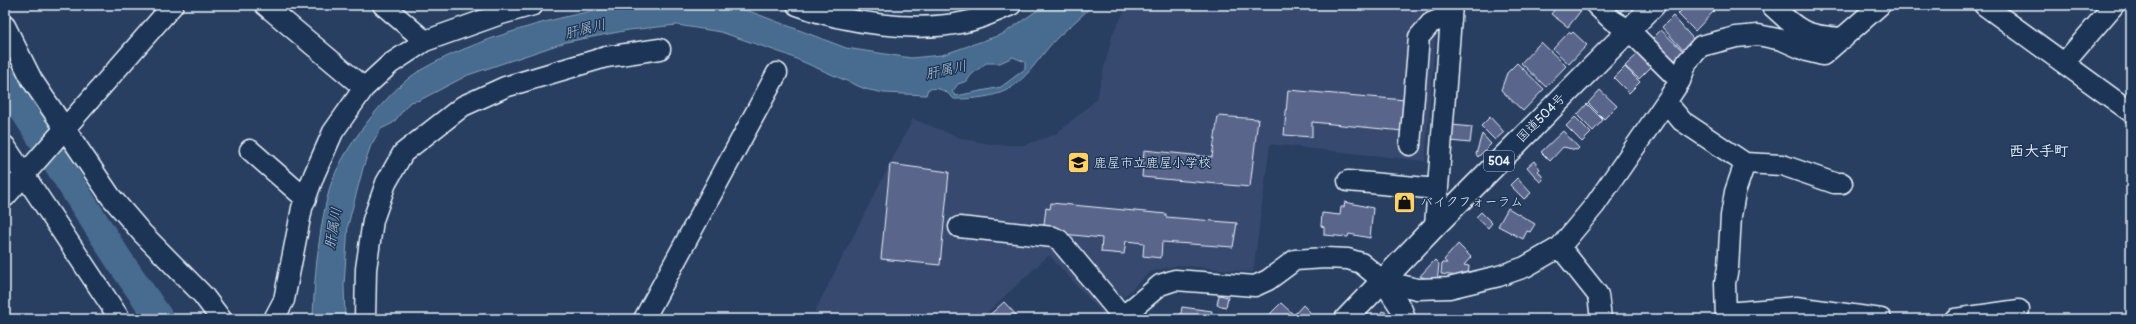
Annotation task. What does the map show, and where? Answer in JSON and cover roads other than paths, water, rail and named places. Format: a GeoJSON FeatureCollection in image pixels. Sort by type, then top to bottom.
{"type":"FeatureCollection","features":[{"type":"Feature","properties":{"kind":"highway","name":"国道504号"},"geometry":{"type":"LineString","coordinates":[[1346,319],[1435,226],[1654,5]]}},
{"type":"Feature","properties":{"kind":"street"},"geometry":{"type":"LineString","coordinates":[[5,197],[173,5]]}},
{"type":"Feature","properties":{"kind":"street"},"geometry":{"type":"LineString","coordinates":[[265,5],[364,88]]}},
{"type":"Feature","properties":{"kind":"street"},"geometry":{"type":"LineString","coordinates":[[383,5],[425,41]]}},
{"type":"Feature","properties":{"kind":"street"},"geometry":{"type":"LineString","coordinates":[[274,319],[284,300],[306,199],[314,175],[333,132],[364,88],[390,64],[425,41],[503,9],[533,5]]}},
{"type":"Feature","properties":{"kind":"street"},"geometry":{"type":"LineString","coordinates":[[797,5],[819,13],[924,28],[966,22],[1011,5]]}},
{"type":"Feature","properties":{"kind":"street"},"geometry":{"type":"LineString","coordinates":[[1596,5],[1612,20],[1629,30],[1680,81]]}},
{"type":"Feature","properties":{"kind":"street"},"geometry":{"type":"LineString","coordinates":[[1771,5],[1792,24],[1804,32],[1816,37],[1844,38]]}},
{"type":"Feature","properties":{"kind":"street"},"geometry":{"type":"LineString","coordinates":[[1383,281],[1417,289],[1449,288],[1499,276],[1525,267],[1560,247],[1595,205],[1680,81],[1687,62],[1701,46],[1736,37],[1758,35],[1782,40],[1806,52],[1823,55],[1880,5]]}},
{"type":"Feature","properties":{"kind":"street"},"geometry":{"type":"LineString","coordinates":[[2065,62],[2114,5]]}},
{"type":"Feature","properties":{"kind":"street"},"geometry":{"type":"LineString","coordinates":[[1988,6],[2131,112]]}},
{"type":"Feature","properties":{"kind":"street"},"geometry":{"type":"LineString","coordinates":[[1410,145],[1419,37],[1431,23],[1452,12]]}},
{"type":"Feature","properties":{"kind":"street"},"geometry":{"type":"LineString","coordinates":[[1435,226],[1452,12]]}},
{"type":"Feature","properties":{"kind":"street"},"geometry":{"type":"LineString","coordinates":[[5,26],[32,80],[111,197],[142,233],[203,295],[221,319]]}},
{"type":"Feature","properties":{"kind":"street"},"geometry":{"type":"LineString","coordinates":[[365,319],[366,269],[373,220],[386,183],[403,153],[463,106],[505,87],[606,57],[660,49]]}},
{"type":"Feature","properties":{"kind":"street"},"geometry":{"type":"LineString","coordinates":[[652,316],[777,73]]}},
{"type":"Feature","properties":{"kind":"street"},"geometry":{"type":"LineString","coordinates":[[1666,102],[1682,121],[1745,163],[1782,165],[1834,183],[1842,183]]}},
{"type":"Feature","properties":{"kind":"street"},"geometry":{"type":"LineString","coordinates":[[5,146],[120,319]]}},
{"type":"Feature","properties":{"kind":"street"},"geometry":{"type":"LineString","coordinates":[[250,150],[306,199]]}},
{"type":"Feature","properties":{"kind":"street"},"geometry":{"type":"LineString","coordinates":[[1745,163],[1735,192],[1731,216],[1728,268],[1725,283],[1726,316],[1796,307],[1828,310],[1881,319]]}},
{"type":"Feature","properties":{"kind":"street"},"geometry":{"type":"LineString","coordinates":[[1348,181],[1438,189]]}},
{"type":"Feature","properties":{"kind":"street"},"geometry":{"type":"LineString","coordinates":[[959,227],[1053,237],[1059,240],[1121,318],[1160,285],[1174,280],[1255,286],[1268,280],[1295,260],[1348,259],[1361,263],[1383,281],[1402,310],[1406,319]]}},
{"type":"Feature","properties":{"kind":"street"},"geometry":{"type":"LineString","coordinates":[[1560,247],[1598,295],[1601,319]]}},
{"type":"Feature","properties":{"kind":"street"},"geometry":{"type":"LineString","coordinates":[[1955,319],[2020,310]]}},
{"type":"Feature","properties":{"kind":"water","name":"肝属川"},"geometry":{"type":"Polygon","coordinates":[[[628,5],[727,5],[749,11],[846,48],[911,58],[942,55],[1003,34],[1045,5],[1093,5],[1052,43],[1018,83],[1000,93],[977,98],[954,99],[939,89],[928,89],[926,95],[884,93],[865,89],[785,54],[721,32],[677,25],[629,30],[566,42],[468,75],[420,100],[410,102],[393,123],[381,129],[371,145],[363,168],[348,225],[344,285],[345,319],[313,319],[318,253],[326,202],[330,187],[344,157],[354,141],[378,109],[391,95],[416,73],[438,61],[490,39],[548,21],[628,5]],[[1013,57],[1000,63],[986,63],[971,75],[967,81],[958,84],[952,92],[956,96],[1001,87],[1025,69],[1025,62],[1013,57]]]}},
{"type":"Feature","properties":{"kind":"waterway"},"geometry":{"type":"LineString","coordinates":[[5,81],[119,260],[160,319]]}},
{"type":"Feature","properties":{"kind":"place","name":"鹿屋市立鹿屋小学校"},"geometry":{"type":"Point","coordinates":[1079,163]}},
{"type":"Feature","properties":{"kind":"place","name":"バイクフォーラム"},"geometry":{"type":"Point","coordinates":[1405,202]}},
{"type":"Feature","properties":{"kind":"district","name":"西大手町"},"geometry":{"type":"Point","coordinates":[2039,151]}}]}
